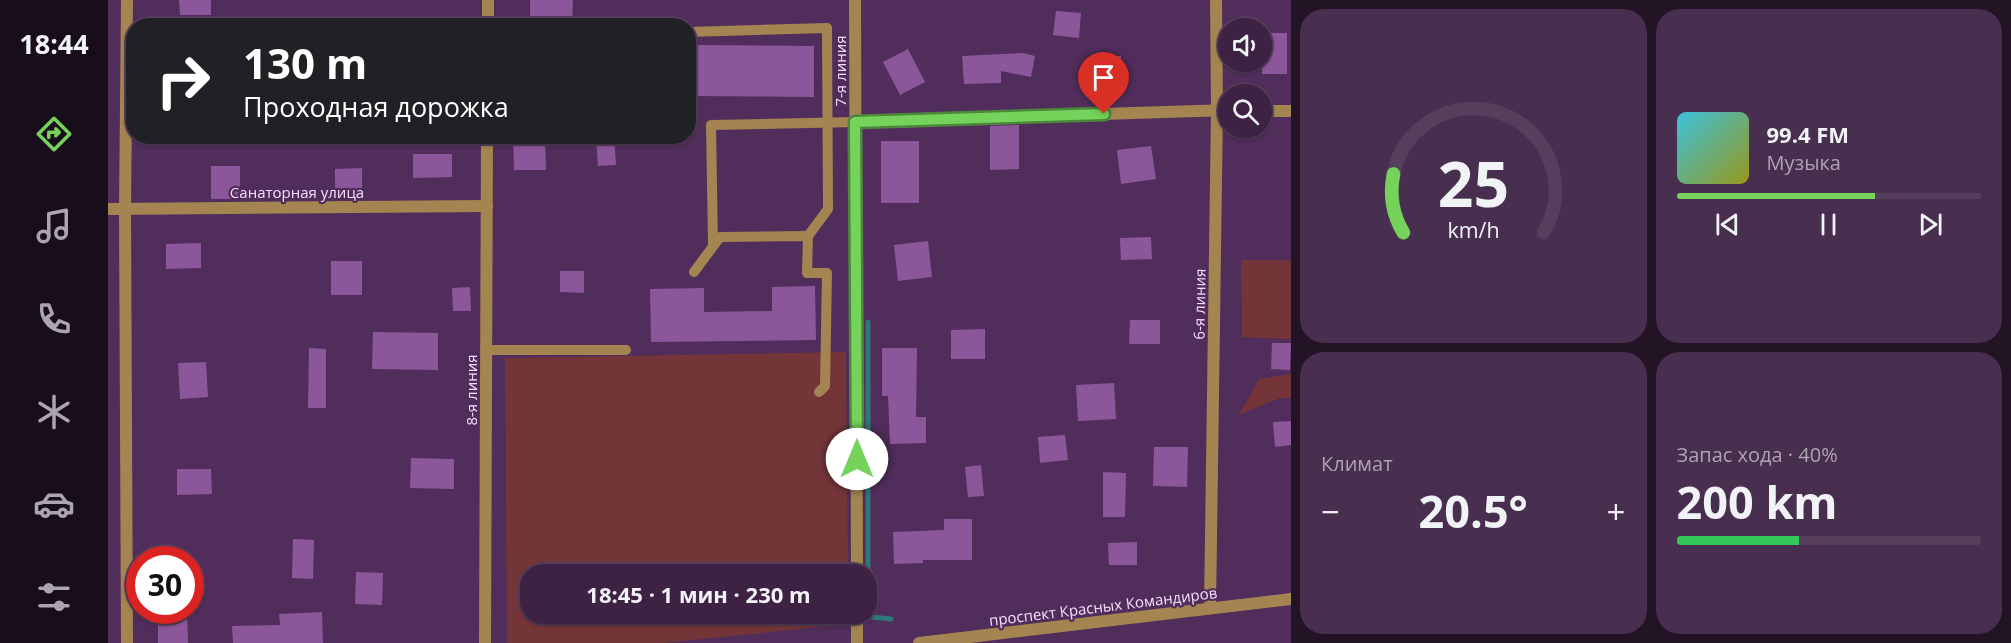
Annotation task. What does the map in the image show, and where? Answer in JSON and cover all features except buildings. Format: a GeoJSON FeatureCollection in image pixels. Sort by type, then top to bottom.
{"type":"FeatureCollection","features":[{"type":"Feature","properties":{"kind":"street"},"geometry":{"type":"LineString","coordinates":[[127,0],[127,18]]}},
{"type":"Feature","properties":{"kind":"street"},"geometry":{"type":"LineString","coordinates":[[488,0],[488,18]]}},
{"type":"Feature","properties":{"kind":"street","name":"7-я линия"},"geometry":{"type":"LineString","coordinates":[[855,0],[857,564]]}},
{"type":"Feature","properties":{"kind":"street","name":"6-я линия"},"geometry":{"type":"LineString","coordinates":[[1216,0],[1221,84]]}},
{"type":"Feature","properties":{"kind":"street"},"geometry":{"type":"LineString","coordinates":[[126,104],[127,643]]}},
{"type":"Feature","properties":{"kind":"street"},"geometry":{"type":"LineString","coordinates":[[855,122],[1218,110]]}},
{"type":"Feature","properties":{"kind":"street"},"geometry":{"type":"LineString","coordinates":[[1272,111],[1291,111]]}},
{"type":"Feature","properties":{"kind":"street","name":"6-я линия"},"geometry":{"type":"LineString","coordinates":[[1210,608],[1222,138]]}},
{"type":"Feature","properties":{"kind":"street","name":"8-я линия"},"geometry":{"type":"LineString","coordinates":[[485,643],[488,144]]}},
{"type":"Feature","properties":{"kind":"street","name":"Санаторная улица"},"geometry":{"type":"LineString","coordinates":[[108,209],[487,206]]}},
{"type":"Feature","properties":{"kind":"street","name":"проспект Красных Командиров"},"geometry":{"type":"LineString","coordinates":[[919,643],[1291,599]]}},
{"type":"Feature","properties":{"kind":"street"},"geometry":{"type":"LineString","coordinates":[[857,624],[857,643]]}},
{"type":"Feature","properties":{"kind":"lane"},"geometry":{"type":"LineString","coordinates":[[696,32],[827,28],[828,209],[808,236],[807,273],[826,273],[825,386],[819,392]]}},
{"type":"Feature","properties":{"kind":"lane"},"geometry":{"type":"LineString","coordinates":[[713,245],[711,125],[855,122]]}},
{"type":"Feature","properties":{"kind":"lane"},"geometry":{"type":"LineString","coordinates":[[694,272],[720,237],[808,236]]}},
{"type":"Feature","properties":{"kind":"lane"},"geometry":{"type":"LineString","coordinates":[[486,350],[626,350]]}},
{"type":"Feature","properties":{"kind":"shaded area"},"geometry":{"type":"Polygon","coordinates":[[[1241,260],[1291,260],[1291,339],[1242,337],[1241,260]]]}},
{"type":"Feature","properties":{"kind":"shaded area"},"geometry":{"type":"Polygon","coordinates":[[[846,352],[848,564],[520,564],[520,624],[848,624],[663,643],[507,643],[505,358],[846,352]]]}},
{"type":"Feature","properties":{"kind":"shaded area"},"geometry":{"type":"Polygon","coordinates":[[[1291,374],[1291,398],[1280,398],[1239,415],[1259,379],[1291,374]]]}},
{"type":"Feature","properties":{"kind":"waterway"},"geometry":{"type":"LineString","coordinates":[[868,322],[868,603],[872,617],[891,619]]}},
{"type":"Feature","properties":{"kind":"route"},"geometry":{"type":"LineString","coordinates":[[857,459],[855,122],[1104,114]]}}]}
